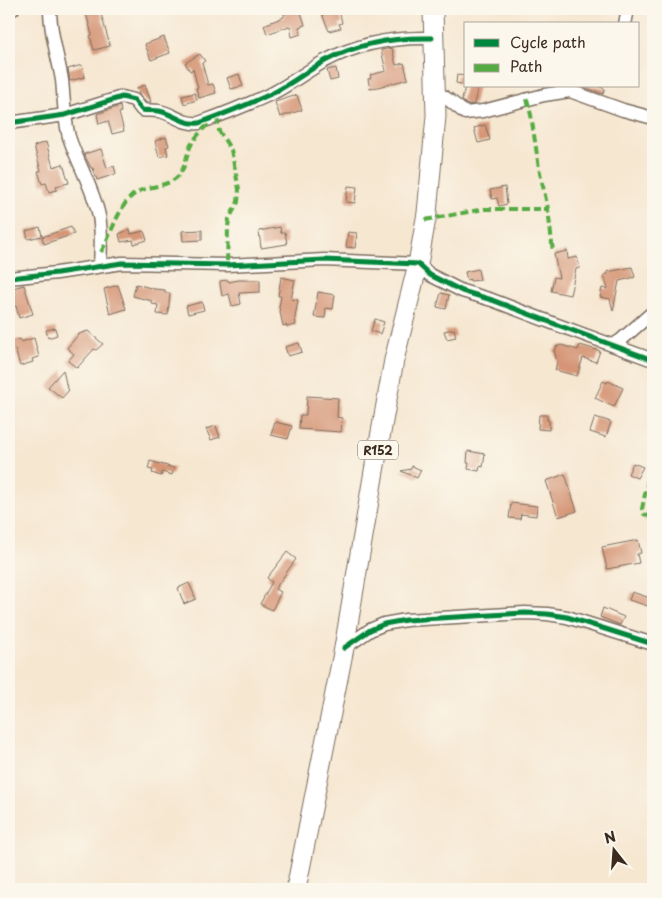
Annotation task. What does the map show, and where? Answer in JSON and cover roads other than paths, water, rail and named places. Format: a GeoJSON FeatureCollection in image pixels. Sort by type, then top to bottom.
{"type":"FeatureCollection","features":[{"type":"Feature","properties":{"kind":"main road","name":"R152"},"geometry":{"type":"LineString","coordinates":[[296,889],[344,648],[394,360],[418,264],[427,213],[436,116],[432,38],[433,9]]}},
{"type":"Feature","properties":{"kind":"street"},"geometry":{"type":"LineString","coordinates":[[9,10],[13,9]]}},
{"type":"Feature","properties":{"kind":"street"},"geometry":{"type":"LineString","coordinates":[[50,9],[51,29],[60,69],[69,136],[98,214],[101,232],[100,265]]}},
{"type":"Feature","properties":{"kind":"street"},"geometry":{"type":"LineString","coordinates":[[625,22],[628,9]]}},
{"type":"Feature","properties":{"kind":"street"},"geometry":{"type":"LineString","coordinates":[[9,123],[65,115],[122,97],[134,100],[142,110],[160,111],[183,122],[198,124],[274,92],[326,60],[349,50],[384,40],[412,37],[432,38]]}},
{"type":"Feature","properties":{"kind":"street"},"geometry":{"type":"LineString","coordinates":[[435,92],[465,113],[483,111],[544,94],[570,91],[623,110],[653,118]]}},
{"type":"Feature","properties":{"kind":"street"},"geometry":{"type":"LineString","coordinates":[[9,278],[122,263],[228,265],[324,260],[418,264],[430,275],[462,291],[492,300],[653,360]]}},
{"type":"Feature","properties":{"kind":"street"},"geometry":{"type":"LineString","coordinates":[[613,345],[622,340],[653,312]]}},
{"type":"Feature","properties":{"kind":"street"},"geometry":{"type":"LineString","coordinates":[[344,648],[370,630],[384,624],[399,621],[525,613],[567,617],[653,644]]}}]}
